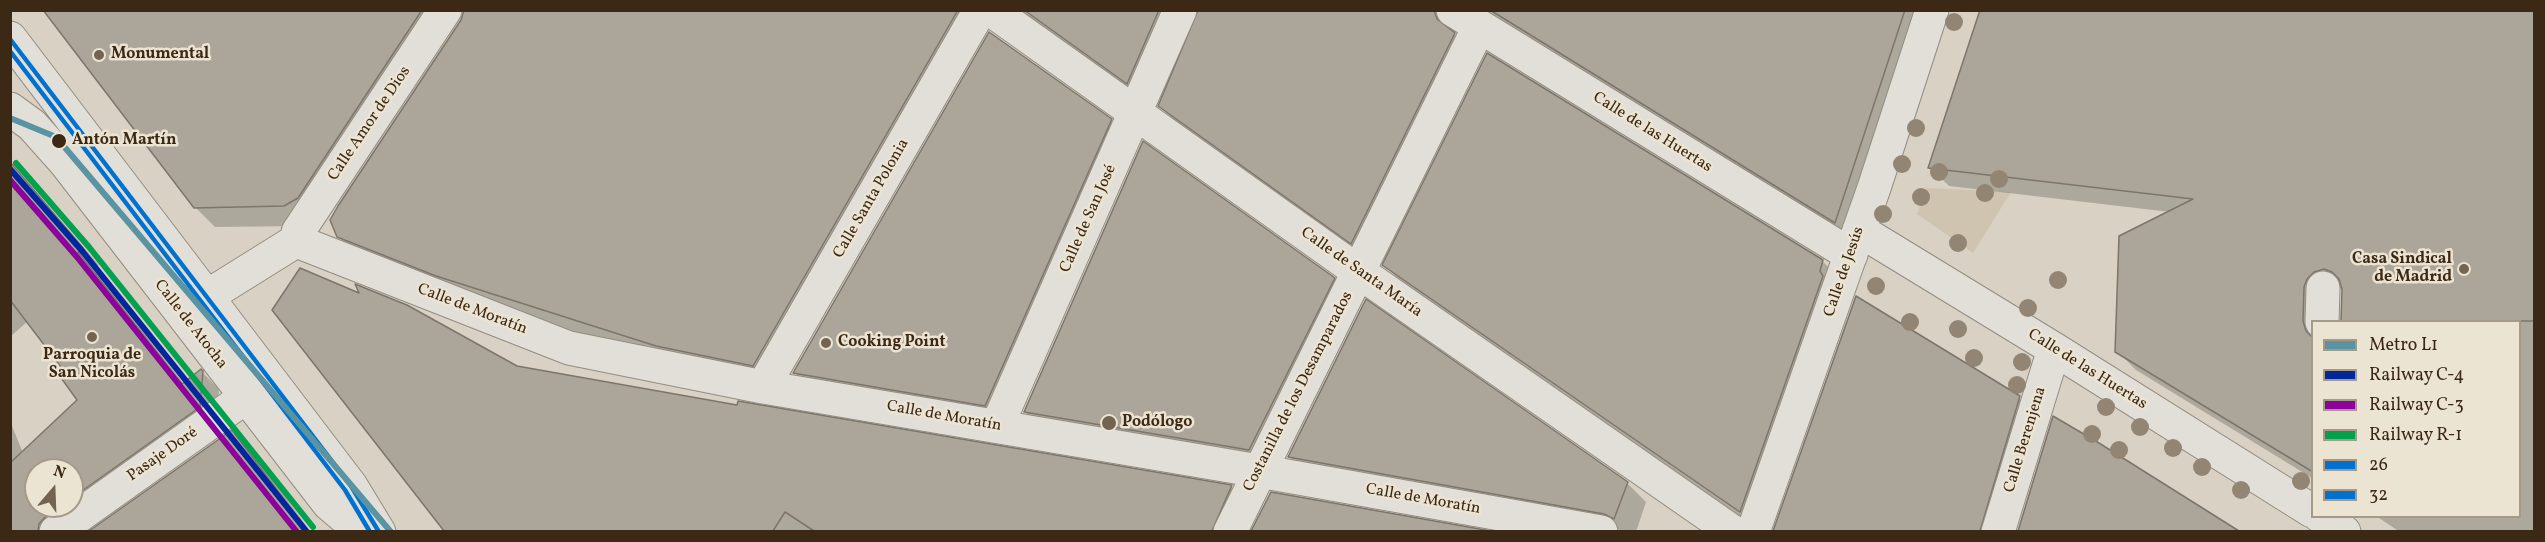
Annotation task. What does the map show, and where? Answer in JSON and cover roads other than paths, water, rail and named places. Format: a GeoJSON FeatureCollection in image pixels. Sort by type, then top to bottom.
{"type":"FeatureCollection","features":[{"type":"Feature","properties":{"kind":"street","name":"Calle Amor de Dios"},"geometry":{"type":"LineString","coordinates":[[301,241],[298,232],[445,10]]}},
{"type":"Feature","properties":{"kind":"street","name":"Calle Santa Polonia"},"geometry":{"type":"LineString","coordinates":[[764,387],[980,10]]}},
{"type":"Feature","properties":{"kind":"street","name":"Calle de Santa María"},"geometry":{"type":"LineString","coordinates":[[991,10],[1359,272],[1733,531]]}},
{"type":"Feature","properties":{"kind":"street","name":"Calle de San José"},"geometry":{"type":"LineString","coordinates":[[997,426],[1180,10]]}},
{"type":"Feature","properties":{"kind":"street","name":"Calle de Jesús"},"geometry":{"type":"LineString","coordinates":[[1753,531],[1855,243],[1932,10]]}},
{"type":"Feature","properties":{"kind":"street","name":"Calle de las Huertas"},"geometry":{"type":"LineString","coordinates":[[1466,19],[1855,243],[2054,349],[2311,511]]}},
{"type":"Feature","properties":{"kind":"street","name":"Costanilla de los Desamparados"},"geometry":{"type":"LineString","coordinates":[[1230,531],[1359,272],[1466,19]]}},
{"type":"Feature","properties":{"kind":"street","name":"Calle de Atocha"},"geometry":{"type":"LineString","coordinates":[[10,38],[206,297],[329,504],[362,531]]}},
{"type":"Feature","properties":{"kind":"street","name":"Calle de Atocha"},"geometry":{"type":"LineString","coordinates":[[16,113],[32,125],[258,388],[351,486],[379,531]]}},
{"type":"Feature","properties":{"kind":"street"},"geometry":{"type":"LineString","coordinates":[[206,297],[301,241]]}},
{"type":"Feature","properties":{"kind":"street","name":"Calle de Moratín"},"geometry":{"type":"LineString","coordinates":[[301,241],[569,348],[764,387],[1601,531]]}},
{"type":"Feature","properties":{"kind":"street"},"geometry":{"type":"LineString","coordinates":[[2322,320],[2323,288]]}},
{"type":"Feature","properties":{"kind":"street","name":"Calle Berenjena"},"geometry":{"type":"LineString","coordinates":[[1998,531],[2054,349]]}},
{"type":"Feature","properties":{"kind":"street","name":"Pasaje Doré"},"geometry":{"type":"LineString","coordinates":[[56,531],[258,388]]}},
{"type":"Feature","properties":{"kind":"street"},"geometry":{"type":"LineString","coordinates":[[2323,518],[2344,531]]}},
{"type":"Feature","properties":{"kind":"metro line","name":"L1"},"geometry":{"type":"LineString","coordinates":[[10,118],[56,137],[391,532]]}},
{"type":"Feature","properties":{"kind":"rail line","name":"R-1"},"geometry":{"type":"LineString","coordinates":[[16,163],[89,247],[313,527]]}},
{"type":"Feature","properties":{"kind":"rail line","name":"C-4"},"geometry":{"type":"LineString","coordinates":[[10,169],[83,252],[307,532]]}},
{"type":"Feature","properties":{"kind":"rail line","name":"C-3"},"geometry":{"type":"LineString","coordinates":[[10,180],[77,257],[297,532]]}},
{"type":"Feature","properties":{"kind":"place","name":"Monumental"},"geometry":{"type":"Point","coordinates":[99,55]}},
{"type":"Feature","properties":{"kind":"place","name":"Antón Martín"},"geometry":{"type":"Point","coordinates":[59,141]}},
{"type":"Feature","properties":{"kind":"place","name":"Casa Sindical de Madrid"},"geometry":{"type":"Point","coordinates":[2464,269]}},
{"type":"Feature","properties":{"kind":"place","name":"Parroquia de San Nicolás"},"geometry":{"type":"Point","coordinates":[92,337]}},
{"type":"Feature","properties":{"kind":"place","name":"Cooking Point"},"geometry":{"type":"Point","coordinates":[826,343]}},
{"type":"Feature","properties":{"kind":"place","name":"Podólogo"},"geometry":{"type":"Point","coordinates":[1109,423]}}]}
